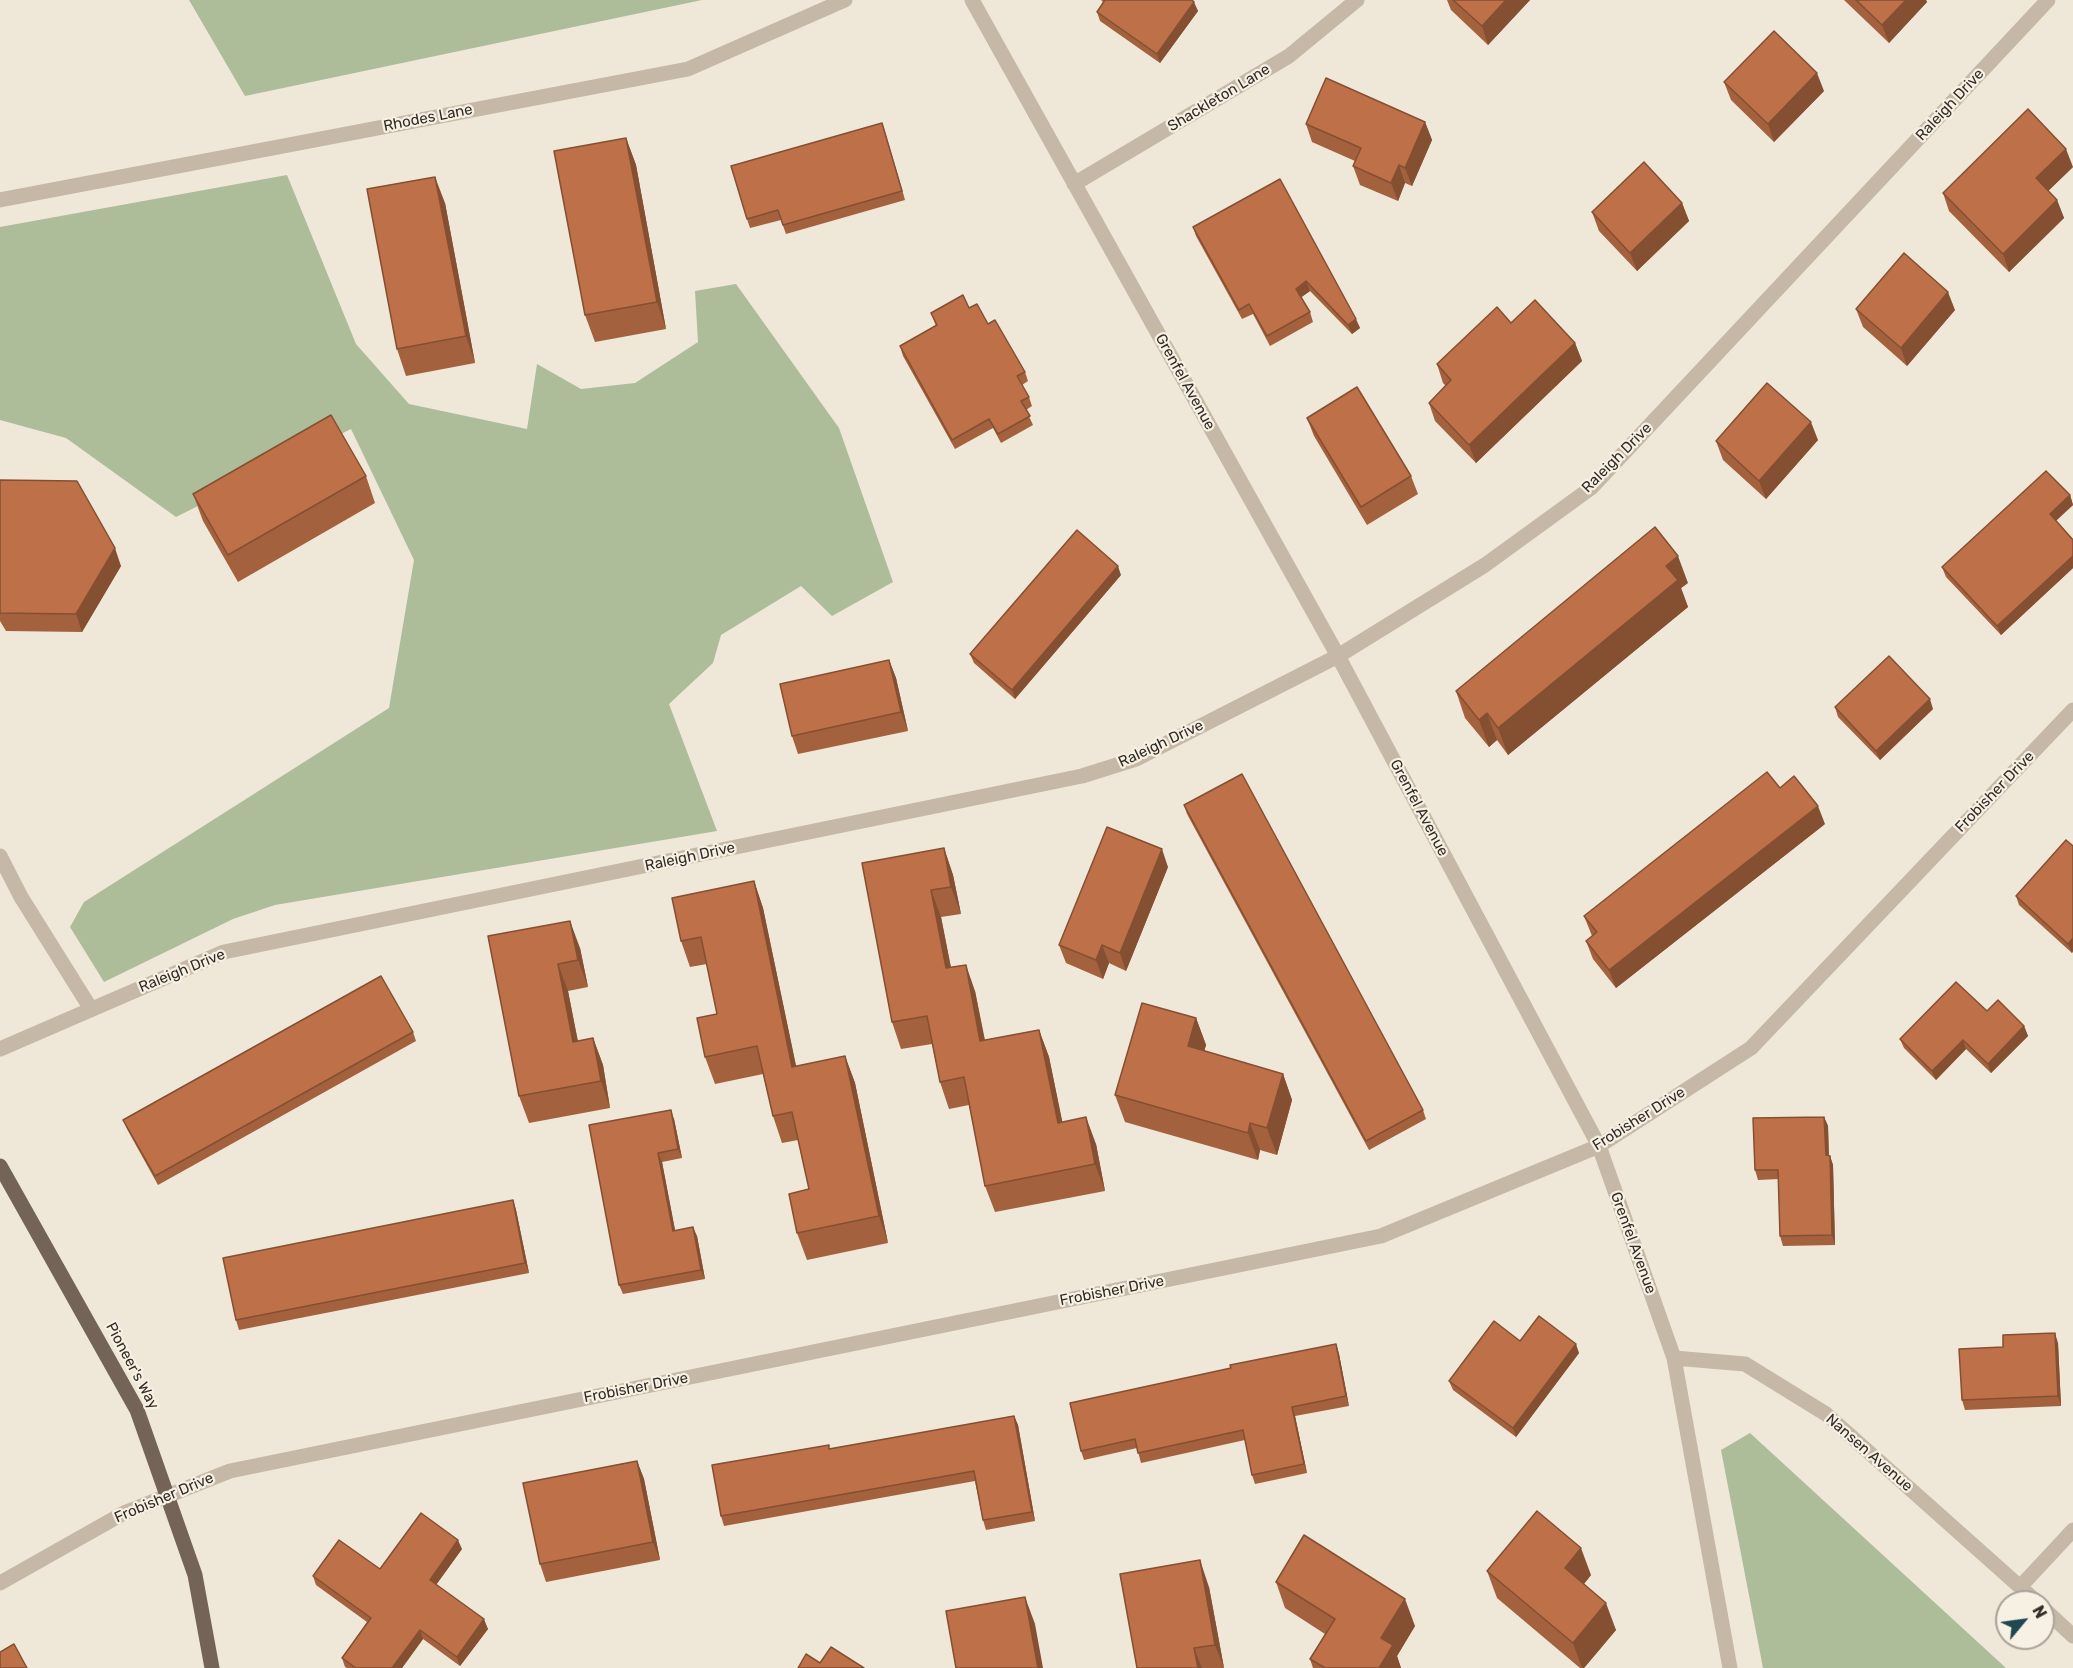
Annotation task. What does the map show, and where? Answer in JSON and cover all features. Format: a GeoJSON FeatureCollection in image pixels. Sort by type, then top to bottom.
{"type":"FeatureCollection","features":[{"type":"Feature","properties":{"kind":"main road","name":"Pioneer's Way"},"geometry":{"type":"LineString","coordinates":[[0,1166],[137,1410],[195,1575],[212,1668]]}},
{"type":"Feature","properties":{"kind":"street","name":"Rhodes Lane"},"geometry":{"type":"LineString","coordinates":[[0,200],[688,69],[845,0]]}},
{"type":"Feature","properties":{"kind":"street","name":"Grenfel Avenue"},"geometry":{"type":"LineString","coordinates":[[972,0],[1338,656],[1599,1146],[1674,1358],[1730,1668]]}},
{"type":"Feature","properties":{"kind":"street","name":"Shackleton Lane"},"geometry":{"type":"LineString","coordinates":[[1074,184],[1289,56],[1357,0]]}},
{"type":"Feature","properties":{"kind":"street","name":"Raleigh Drive"},"geometry":{"type":"LineString","coordinates":[[0,1049],[224,952],[1082,776],[1136,759],[1338,656],[1485,565],[1591,488],[2048,0]]}},
{"type":"Feature","properties":{"kind":"street","name":"Frobisher Drive"},"geometry":{"type":"LineString","coordinates":[[0,1583],[124,1513],[230,1471],[1382,1236],[1599,1146],[1750,1048],[2073,710]]}},
{"type":"Feature","properties":{"kind":"street"},"geometry":{"type":"LineString","coordinates":[[0,856],[21,897],[91,1009]]}},
{"type":"Feature","properties":{"kind":"street","name":"Nansen Avenue"},"geometry":{"type":"LineString","coordinates":[[1674,1358],[1745,1364],[1826,1414],[2023,1590]]}},
{"type":"Feature","properties":{"kind":"street"},"geometry":{"type":"LineString","coordinates":[[2020,1587],[2073,1530]]}},
{"type":"Feature","properties":{"kind":"street"},"geometry":{"type":"LineString","coordinates":[[2055,1619],[2073,1636]]}},
{"type":"Feature","properties":{"kind":"green space"},"geometry":{"type":"Polygon","coordinates":[[[189,0],[702,0],[245,96],[189,0]]]}},
{"type":"Feature","properties":{"kind":"green space"},"geometry":{"type":"Polygon","coordinates":[[[287,175],[356,344],[409,404],[527,429],[537,364],[581,389],[635,383],[698,342],[695,291],[736,284],[839,428],[893,582],[832,616],[801,586],[721,635],[713,663],[669,704],[717,831],[275,905],[233,919],[104,982],[70,927],[84,902],[389,708],[414,560],[351,429],[176,517],[66,438],[0,420],[0,227],[287,175]]]}},
{"type":"Feature","properties":{"kind":"green space"},"geometry":{"type":"Polygon","coordinates":[[[1750,1433],[2006,1668],[1763,1668],[1721,1450],[1750,1433]]]}},
{"type":"Feature","properties":{"kind":"building"},"geometry":{"type":"Polygon","coordinates":[[[1105,0],[1192,0],[1194,2],[1157,54],[1097,12],[1105,0]]]}},
{"type":"Feature","properties":{"kind":"building"},"geometry":{"type":"Polygon","coordinates":[[[1453,0],[1506,0],[1482,26],[1453,0]]]}},
{"type":"Feature","properties":{"kind":"building"},"geometry":{"type":"Polygon","coordinates":[[[1856,0],[1906,0],[1882,25],[1856,0]]]}},
{"type":"Feature","properties":{"kind":"building"},"geometry":{"type":"Polygon","coordinates":[[[1774,31],[1817,73],[1768,124],[1724,82],[1774,31]]]}},
{"type":"Feature","properties":{"kind":"building"},"geometry":{"type":"Polygon","coordinates":[[[1326,78],[1425,122],[1405,168],[1399,165],[1391,183],[1353,166],[1361,148],[1306,124],[1326,78]]]}},
{"type":"Feature","properties":{"kind":"building"},"geometry":{"type":"Polygon","coordinates":[[[2028,109],[2066,149],[2036,178],[2057,200],[2003,254],[1943,193],[2028,109]]]}},
{"type":"Feature","properties":{"kind":"building"},"geometry":{"type":"Polygon","coordinates":[[[882,123],[902,191],[783,225],[778,210],[747,219],[731,166],[882,123]]]}},
{"type":"Feature","properties":{"kind":"building"},"geometry":{"type":"Polygon","coordinates":[[[626,138],[657,302],[585,315],[554,151],[626,138]]]}},
{"type":"Feature","properties":{"kind":"building"},"geometry":{"type":"Polygon","coordinates":[[[1644,162],[1682,203],[1630,253],[1592,212],[1644,162]]]}},
{"type":"Feature","properties":{"kind":"building"},"geometry":{"type":"Polygon","coordinates":[[[435,177],[466,336],[397,349],[367,189],[435,177]]]}},
{"type":"Feature","properties":{"kind":"building"},"geometry":{"type":"Polygon","coordinates":[[[1280,179],[1356,319],[1348,325],[1306,281],[1296,289],[1310,312],[1267,336],[1249,304],[1239,310],[1193,227],[1280,179]]]}},
{"type":"Feature","properties":{"kind":"building"},"geometry":{"type":"Polygon","coordinates":[[[1904,253],[1948,292],[1901,348],[1856,309],[1904,253]]]}},
{"type":"Feature","properties":{"kind":"building"},"geometry":{"type":"Polygon","coordinates":[[[963,295],[969,308],[977,304],[988,324],[995,320],[1025,372],[1017,376],[1029,397],[1021,401],[1030,416],[998,434],[989,419],[952,440],[900,346],[937,325],[931,313],[963,295]]]}},
{"type":"Feature","properties":{"kind":"building"},"geometry":{"type":"Polygon","coordinates":[[[1535,300],[1575,343],[1469,445],[1429,403],[1451,380],[1437,364],[1497,307],[1511,323],[1535,300]]]}},
{"type":"Feature","properties":{"kind":"building"},"geometry":{"type":"Polygon","coordinates":[[[1767,383],[1811,422],[1759,481],[1716,441],[1767,383]]]}},
{"type":"Feature","properties":{"kind":"building"},"geometry":{"type":"Polygon","coordinates":[[[1357,387],[1411,476],[1361,507],[1307,418],[1357,387]]]}},
{"type":"Feature","properties":{"kind":"building"},"geometry":{"type":"Polygon","coordinates":[[[331,415],[366,476],[228,555],[193,494],[331,415]]]}},
{"type":"Feature","properties":{"kind":"building"},"geometry":{"type":"Polygon","coordinates":[[[2046,471],[2070,495],[2050,514],[2073,540],[2073,556],[1997,626],[1942,567],[2046,471]]]}},
{"type":"Feature","properties":{"kind":"building"},"geometry":{"type":"Polygon","coordinates":[[[0,480],[77,481],[115,548],[76,614],[0,613],[0,480]]]}},
{"type":"Feature","properties":{"kind":"building"},"geometry":{"type":"Polygon","coordinates":[[[1655,527],[1678,556],[1666,566],[1678,580],[1498,728],[1487,713],[1479,720],[1456,691],[1655,527]]]}},
{"type":"Feature","properties":{"kind":"building"},"geometry":{"type":"Polygon","coordinates":[[[1077,530],[1118,566],[1012,690],[970,654],[1077,530]]]}},
{"type":"Feature","properties":{"kind":"building"},"geometry":{"type":"Polygon","coordinates":[[[1889,656],[1930,699],[1876,751],[1835,707],[1889,656]]]}},
{"type":"Feature","properties":{"kind":"building"},"geometry":{"type":"Polygon","coordinates":[[[889,660],[901,712],[792,736],[780,684],[889,660]]]}},
{"type":"Feature","properties":{"kind":"building"},"geometry":{"type":"Polygon","coordinates":[[[1767,772],[1780,788],[1794,776],[1818,806],[1609,970],[1586,941],[1597,932],[1584,916],[1767,772]]]}},
{"type":"Feature","properties":{"kind":"building"},"geometry":{"type":"Polygon","coordinates":[[[1242,774],[1423,1110],[1366,1141],[1184,805],[1242,774]]]}},
{"type":"Feature","properties":{"kind":"building"},"geometry":{"type":"Polygon","coordinates":[[[1107,827],[1162,849],[1120,953],[1102,945],[1096,960],[1059,945],[1107,827]]]}},
{"type":"Feature","properties":{"kind":"building"},"geometry":{"type":"Polygon","coordinates":[[[2066,840],[2073,846],[2073,938],[2068,944],[2016,896],[2066,840]]]}},
{"type":"Feature","properties":{"kind":"building"},"geometry":{"type":"Polygon","coordinates":[[[944,848],[951,887],[931,890],[946,968],[966,965],[980,1041],[1039,1030],[1058,1123],[1086,1117],[1095,1164],[985,1186],[964,1077],[940,1082],[927,1016],[892,1022],[862,863],[944,848]]]}},
{"type":"Feature","properties":{"kind":"building"},"geometry":{"type":"Polygon","coordinates":[[[754,881],[792,1067],[845,1056],[879,1216],[797,1233],[789,1194],[809,1189],[792,1112],[773,1116],[757,1046],[705,1057],[697,1018],[717,1014],[701,937],[681,941],[672,898],[754,881]]]}},
{"type":"Feature","properties":{"kind":"building"},"geometry":{"type":"Polygon","coordinates":[[[570,921],[578,960],[558,964],[573,1042],[593,1038],[601,1081],[519,1096],[488,936],[570,921]]]}},
{"type":"Feature","properties":{"kind":"building"},"geometry":{"type":"Polygon","coordinates":[[[381,976],[413,1032],[155,1176],[123,1120],[381,976]]]}},
{"type":"Feature","properties":{"kind":"building"},"geometry":{"type":"Polygon","coordinates":[[[1956,982],[1987,1011],[1998,1000],[2024,1026],[1988,1064],[1963,1040],[1932,1071],[1900,1039],[1956,982]]]}},
{"type":"Feature","properties":{"kind":"building"},"geometry":{"type":"Polygon","coordinates":[[[1142,1003],[1196,1018],[1188,1046],[1283,1074],[1267,1128],[1250,1123],[1248,1133],[1115,1095],[1142,1003]]]}},
{"type":"Feature","properties":{"kind":"building"},"geometry":{"type":"Polygon","coordinates":[[[671,1110],[678,1149],[658,1153],[673,1231],[693,1227],[701,1270],[619,1285],[589,1125],[671,1110]]]}},
{"type":"Feature","properties":{"kind":"building"},"geometry":{"type":"Polygon","coordinates":[[[1824,1117],[1826,1155],[1830,1156],[1832,1235],[1780,1236],[1778,1170],[1755,1170],[1753,1118],[1824,1117]]]}},
{"type":"Feature","properties":{"kind":"building"},"geometry":{"type":"Polygon","coordinates":[[[513,1200],[525,1263],[236,1320],[223,1258],[513,1200]]]}},
{"type":"Feature","properties":{"kind":"building"},"geometry":{"type":"Polygon","coordinates":[[[1539,1316],[1576,1344],[1513,1428],[1449,1381],[1494,1321],[1520,1341],[1539,1316]]]}},
{"type":"Feature","properties":{"kind":"building"},"geometry":{"type":"Polygon","coordinates":[[[2055,1333],[2058,1396],[1962,1400],[1959,1349],[2003,1347],[2003,1335],[2055,1333]]]}},
{"type":"Feature","properties":{"kind":"building"},"geometry":{"type":"Polygon","coordinates":[[[1336,1344],[1346,1396],[1292,1407],[1304,1464],[1252,1475],[1243,1430],[1138,1453],[1135,1439],[1081,1451],[1070,1403],[1231,1368],[1230,1365],[1336,1344]]]}},
{"type":"Feature","properties":{"kind":"building"},"geometry":{"type":"Polygon","coordinates":[[[1014,1416],[1032,1512],[983,1520],[974,1471],[721,1516],[712,1465],[829,1445],[829,1449],[1014,1416]]]}},
{"type":"Feature","properties":{"kind":"building"},"geometry":{"type":"Polygon","coordinates":[[[637,1461],[653,1542],[540,1564],[523,1483],[637,1461]]]}},
{"type":"Feature","properties":{"kind":"building"},"geometry":{"type":"Polygon","coordinates":[[[1537,1511],[1581,1548],[1565,1568],[1606,1603],[1573,1643],[1487,1571],[1537,1511]]]}},
{"type":"Feature","properties":{"kind":"building"},"geometry":{"type":"Polygon","coordinates":[[[421,1513],[458,1540],[430,1580],[484,1619],[457,1657],[420,1630],[392,1668],[356,1668],[342,1658],[371,1618],[313,1576],[339,1540],[380,1569],[421,1513]]]}},
{"type":"Feature","properties":{"kind":"building"},"geometry":{"type":"Polygon","coordinates":[[[1304,1535],[1405,1599],[1381,1638],[1393,1645],[1379,1668],[1325,1668],[1310,1659],[1335,1619],[1276,1582],[1304,1535]]]}},
{"type":"Feature","properties":{"kind":"building"},"geometry":{"type":"Polygon","coordinates":[[[1200,1560],[1215,1645],[1194,1648],[1198,1668],[1137,1668],[1120,1574],[1200,1560]]]}},
{"type":"Feature","properties":{"kind":"building"},"geometry":{"type":"Polygon","coordinates":[[[1025,1597],[1038,1668],[956,1668],[946,1611],[1025,1597]]]}},
{"type":"Feature","properties":{"kind":"building"},"geometry":{"type":"Polygon","coordinates":[[[14,1644],[27,1668],[0,1668],[0,1652],[14,1644]]]}},
{"type":"Feature","properties":{"kind":"building"},"geometry":{"type":"Polygon","coordinates":[[[831,1647],[864,1668],[798,1668],[806,1654],[820,1663],[831,1647]]]}}]}
